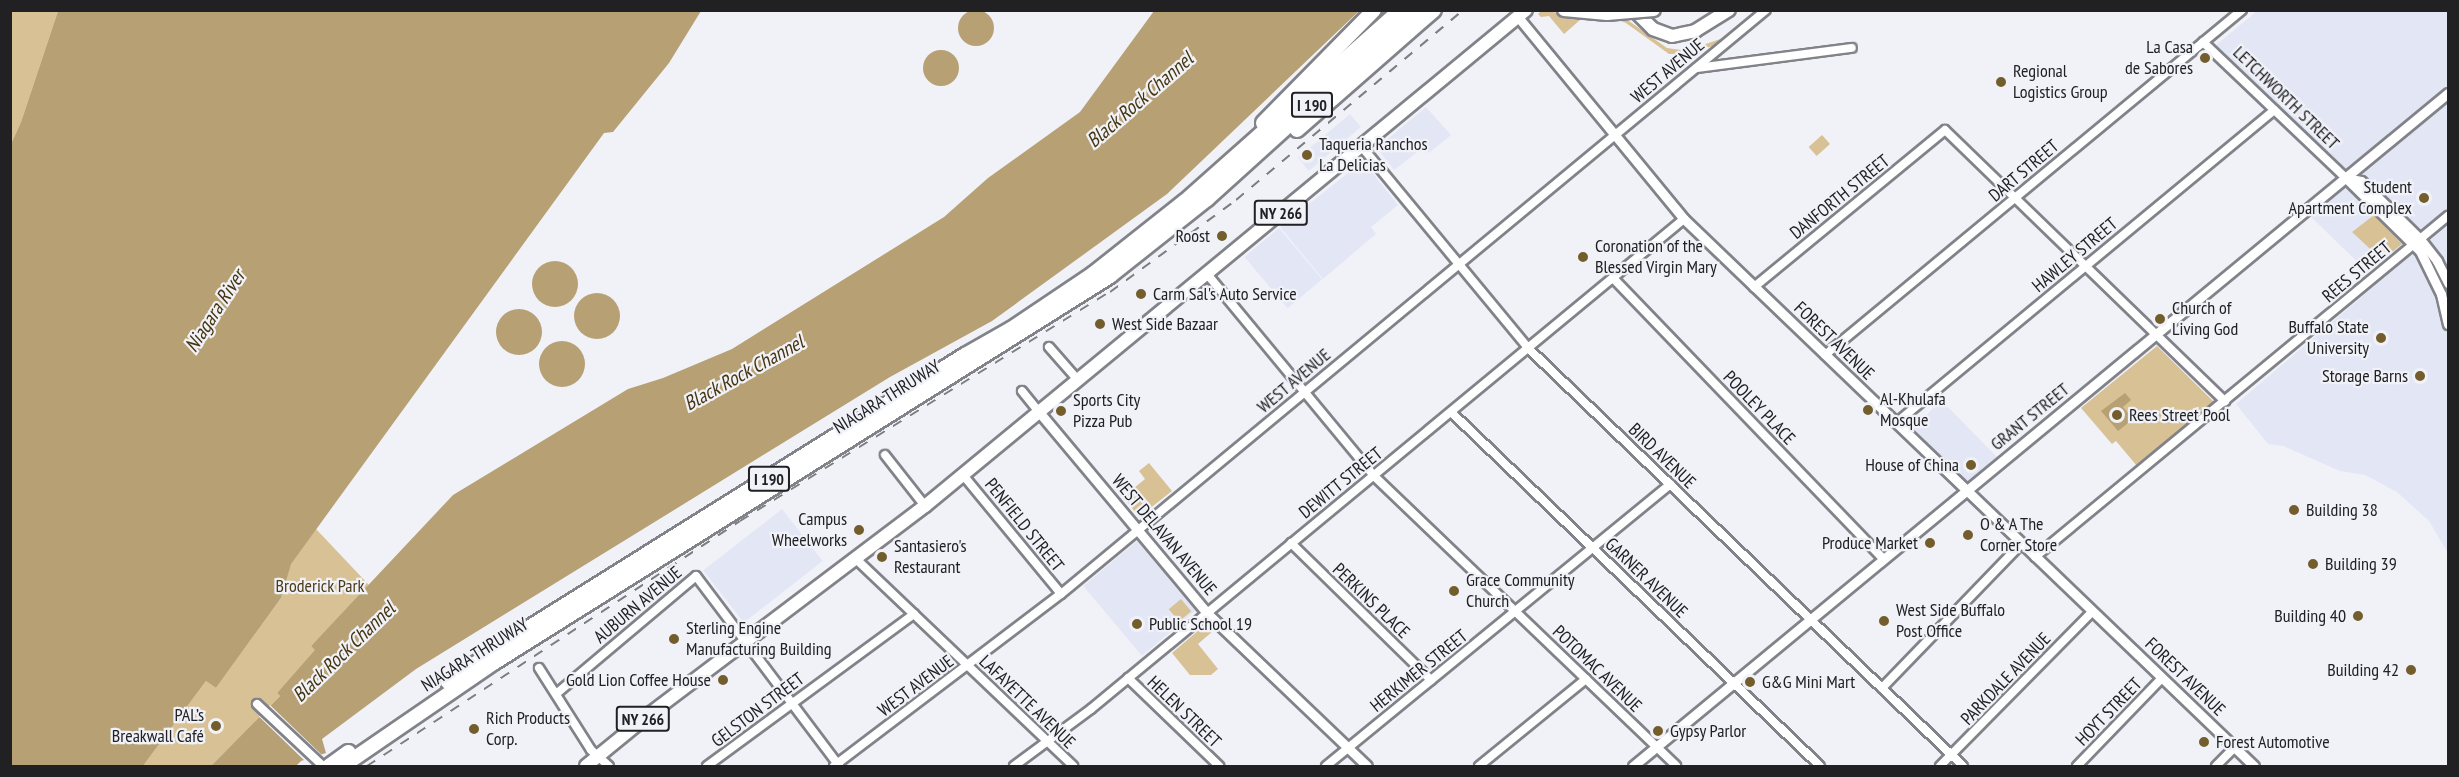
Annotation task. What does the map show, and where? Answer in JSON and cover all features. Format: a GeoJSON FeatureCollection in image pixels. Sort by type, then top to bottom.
{"type":"FeatureCollection","features":[{"type":"Feature","properties":{"kind":"highway"},"geometry":{"type":"LineString","coordinates":[[1203,194],[1299,85],[1374,10]]}},
{"type":"Feature","properties":{"kind":"highway","name":"NIAGARA THRUWAY"},"geometry":{"type":"LineString","coordinates":[[1203,194],[1400,10]]}},
{"type":"Feature","properties":{"kind":"highway","name":"NIAGARA THRUWAY"},"geometry":{"type":"LineString","coordinates":[[330,765],[850,442],[1110,276],[1416,10]]}},
{"type":"Feature","properties":{"kind":"highway"},"geometry":{"type":"LineString","coordinates":[[1203,194],[1295,132],[1434,10]]}},
{"type":"Feature","properties":{"kind":"main road"},"geometry":{"type":"LineString","coordinates":[[1564,10],[1606,14],[1654,10]]}},
{"type":"Feature","properties":{"kind":"main road"},"geometry":{"type":"LineString","coordinates":[[1634,10],[1653,29],[1672,36],[1695,31],[1724,14]]}},
{"type":"Feature","properties":{"kind":"main road","name":"NY 266"},"geometry":{"type":"LineString","coordinates":[[586,766],[925,506],[1522,14]]}},
{"type":"Feature","properties":{"kind":"street","name":"WEST AVENUE"},"geometry":{"type":"LineString","coordinates":[[836,766],[1061,594],[1766,10]]}},
{"type":"Feature","properties":{"kind":"street","name":"DART STREET"},"geometry":{"type":"LineString","coordinates":[[1825,355],[2242,10]]}},
{"type":"Feature","properties":{"kind":"street","name":"FOREST AVENUE"},"geometry":{"type":"LineString","coordinates":[[1522,14],[1615,135],[1684,219],[2254,766]]}},
{"type":"Feature","properties":{"kind":"street","name":"LETCHWORTH STREET"},"geometry":{"type":"LineString","coordinates":[[2203,42],[2417,242]]}},
{"type":"Feature","properties":{"kind":"street"},"geometry":{"type":"LineString","coordinates":[[1695,69],[1852,48]]}},
{"type":"Feature","properties":{"kind":"street","name":"GRANT STREET"},"geometry":{"type":"LineString","coordinates":[[1633,766],[2448,93]]}},
{"type":"Feature","properties":{"kind":"street","name":"HAWLEY STREET"},"geometry":{"type":"LineString","coordinates":[[1896,423],[2274,110]]}},
{"type":"Feature","properties":{"kind":"street","name":"DANFORTH STREET"},"geometry":{"type":"LineString","coordinates":[[1754,286],[1945,130],[2014,198]]}},
{"type":"Feature","properties":{"kind":"street","name":"BIRD AVENUE"},"geometry":{"type":"LineString","coordinates":[[1362,147],[1528,348],[1963,766]]}},
{"type":"Feature","properties":{"kind":"street"},"geometry":{"type":"LineString","coordinates":[[2014,198],[2225,400]]}},
{"type":"Feature","properties":{"kind":"street","name":"REES STREET"},"geometry":{"type":"LineString","coordinates":[[2035,557],[2448,216]]}},
{"type":"Feature","properties":{"kind":"street","name":"DEWITT STREET"},"geometry":{"type":"LineString","coordinates":[[1014,766],[1128,678],[1684,219]]}},
{"type":"Feature","properties":{"kind":"street"},"geometry":{"type":"LineString","coordinates":[[2417,242],[2437,261],[2448,283]]}},
{"type":"Feature","properties":{"kind":"street"},"geometry":{"type":"LineString","coordinates":[[2417,242],[2429,266],[2448,324]]}},
{"type":"Feature","properties":{"kind":"street","name":"POTOMAC AVENUE"},"geometry":{"type":"LineString","coordinates":[[1207,274],[1373,475],[1676,766]]}},
{"type":"Feature","properties":{"kind":"street","name":"POOLEY PLACE"},"geometry":{"type":"LineString","coordinates":[[1613,278],[1883,559]]}},
{"type":"Feature","properties":{"kind":"street"},"geometry":{"type":"LineString","coordinates":[[1049,347],[1078,380]]}},
{"type":"Feature","properties":{"kind":"street","name":"WEST DELAVAN AVENUE"},"geometry":{"type":"LineString","coordinates":[[1022,391],[1207,613],[1367,766]]}},
{"type":"Feature","properties":{"kind":"street","name":"GARNER AVENUE"},"geometry":{"type":"LineString","coordinates":[[1451,412],[1820,766]]}},
{"type":"Feature","properties":{"kind":"street"},"geometry":{"type":"LineString","coordinates":[[885,455],[925,506]]}},
{"type":"Feature","properties":{"kind":"street","name":"PENFIELD STREET"},"geometry":{"type":"LineString","coordinates":[[963,475],[1061,594]]}},
{"type":"Feature","properties":{"kind":"street","name":"HERKIMER STREET"},"geometry":{"type":"LineString","coordinates":[[1326,766],[1670,484]]}},
{"type":"Feature","properties":{"kind":"street","name":"PERKINS PLACE"},"geometry":{"type":"LineString","coordinates":[[1291,543],[1431,680]]}},
{"type":"Feature","properties":{"kind":"street"},"geometry":{"type":"LineString","coordinates":[[1882,688],[2021,544]]}},
{"type":"Feature","properties":{"kind":"street","name":"LAFAYETTE AVENUE"},"geometry":{"type":"LineString","coordinates":[[856,558],[1073,766]]}},
{"type":"Feature","properties":{"kind":"street","name":"AUBURN AVENUE"},"geometry":{"type":"LineString","coordinates":[[556,694],[696,576],[836,766]]}},
{"type":"Feature","properties":{"kind":"street","name":"PARKDALE AVENUE"},"geometry":{"type":"LineString","coordinates":[[1940,766],[1953,756],[2092,612]]}},
{"type":"Feature","properties":{"kind":"street","name":"GELSTON STREET"},"geometry":{"type":"LineString","coordinates":[[707,766],[914,614]]}},
{"type":"Feature","properties":{"kind":"street"},"geometry":{"type":"LineString","coordinates":[[539,668],[591,750],[609,766]]}},
{"type":"Feature","properties":{"kind":"street","name":"HELEN STREET"},"geometry":{"type":"LineString","coordinates":[[1128,678],[1219,766]]}},
{"type":"Feature","properties":{"kind":"street","name":"HOYT STREET"},"geometry":{"type":"LineString","coordinates":[[2077,766],[2162,678]]}},
{"type":"Feature","properties":{"kind":"street"},"geometry":{"type":"LineString","coordinates":[[1479,766],[1586,680]]}},
{"type":"Feature","properties":{"kind":"street"},"geometry":{"type":"LineString","coordinates":[[257,704],[330,765]]}},
{"type":"Feature","properties":{"kind":"street"},"geometry":{"type":"LineString","coordinates":[[2216,766],[2235,747]]}},
{"type":"Feature","properties":{"kind":"shaded area","name":"Buffalo State University"},"geometry":{"type":"Polygon","coordinates":[[[2257,11],[2448,11],[2448,553],[2429,521],[2397,492],[2365,475],[2340,471],[2283,446],[2268,444],[2236,404],[2412,254],[2403,245],[2369,273],[2311,217],[2361,174],[2341,166],[2216,45],[2257,11]]]}},
{"type":"Feature","properties":{"kind":"shaded area"},"geometry":{"type":"Polygon","coordinates":[[[1426,107],[1451,135],[1429,153],[1424,147],[1394,170],[1377,148],[1426,107]]]}},
{"type":"Feature","properties":{"kind":"shaded area"},"geometry":{"type":"Polygon","coordinates":[[[1350,114],[1361,127],[1309,171],[1298,158],[1350,114]]]}},
{"type":"Feature","properties":{"kind":"shaded area"},"geometry":{"type":"Polygon","coordinates":[[[1363,161],[1398,205],[1371,227],[1376,234],[1323,279],[1280,227],[1363,161]]]}},
{"type":"Feature","properties":{"kind":"shaded area"},"geometry":{"type":"Polygon","coordinates":[[[1279,228],[1322,279],[1288,308],[1245,257],[1279,228]]]}},
{"type":"Feature","properties":{"kind":"shaded area"},"geometry":{"type":"Polygon","coordinates":[[[1941,400],[1997,457],[1970,481],[1964,479],[1913,429],[1941,400]]]}},
{"type":"Feature","properties":{"kind":"shaded area"},"geometry":{"type":"Polygon","coordinates":[[[782,509],[823,561],[744,623],[703,571],[782,509]]]}},
{"type":"Feature","properties":{"kind":"shaded area"},"geometry":{"type":"Polygon","coordinates":[[[1137,541],[1195,611],[1142,656],[1083,586],[1137,541]]]}},
{"type":"Feature","properties":{"kind":"green space"},"geometry":{"type":"Polygon","coordinates":[[[11,11],[58,11],[21,122],[11,144],[11,11]]]}},
{"type":"Feature","properties":{"kind":"green space"},"geometry":{"type":"Polygon","coordinates":[[[1541,11],[1626,19],[1667,48],[1681,50],[1729,36],[1717,45],[1683,54],[1669,54],[1626,23],[1618,20],[1580,20],[1564,34],[1549,16],[1541,17],[1538,14],[1541,11]]]}},
{"type":"Feature","properties":{"kind":"green space"},"geometry":{"type":"Polygon","coordinates":[[[1822,135],[1830,144],[1817,156],[1809,147],[1822,135]]]}},
{"type":"Feature","properties":{"kind":"green space"},"geometry":{"type":"Polygon","coordinates":[[[2374,215],[2402,244],[2382,260],[2352,232],[2374,215]]]}},
{"type":"Feature","properties":{"kind":"green space"},"geometry":{"type":"Polygon","coordinates":[[[2157,346],[2214,402],[2137,466],[2116,441],[2112,444],[2081,408],[2157,346]]]}},
{"type":"Feature","properties":{"kind":"green space"},"geometry":{"type":"Polygon","coordinates":[[[1149,463],[1172,491],[1139,517],[1123,497],[1145,479],[1139,471],[1149,463]]]}},
{"type":"Feature","properties":{"kind":"green space","name":"Broderick Park"},"geometry":{"type":"Polygon","coordinates":[[[316,529],[369,585],[311,646],[316,650],[277,693],[280,696],[211,766],[143,766],[206,681],[216,688],[281,598],[290,564],[316,529]]]}},
{"type":"Feature","properties":{"kind":"green space"},"geometry":{"type":"Polygon","coordinates":[[[1181,599],[1191,611],[1179,622],[1169,609],[1181,599]]]}},
{"type":"Feature","properties":{"kind":"green space"},"geometry":{"type":"Polygon","coordinates":[[[1206,624],[1213,631],[1198,644],[1218,669],[1211,675],[1190,675],[1172,653],[1206,624]]]}},
{"type":"Feature","properties":{"kind":"water"},"geometry":{"type":"Polygon","coordinates":[[[976,10],[989,15],[994,28],[989,41],[976,46],[963,41],[958,28],[963,15],[976,10]]]}},
{"type":"Feature","properties":{"kind":"water","name":"Niagara River"},"geometry":{"type":"Polygon","coordinates":[[[58,11],[701,11],[669,63],[613,132],[604,133],[291,564],[281,598],[216,688],[206,681],[143,766],[11,766],[11,144],[21,122],[58,11]]]}},
{"type":"Feature","properties":{"kind":"water","name":"Black Rock Channel"},"geometry":{"type":"Polygon","coordinates":[[[1154,11],[1359,11],[1167,194],[992,321],[890,377],[416,669],[322,739],[326,753],[301,761],[296,766],[211,766],[280,696],[277,693],[315,650],[311,646],[453,495],[628,389],[663,378],[732,349],[944,217],[988,178],[1080,112],[1154,11]]]}},
{"type":"Feature","properties":{"kind":"water"},"geometry":{"type":"Polygon","coordinates":[[[941,50],[954,55],[959,68],[954,81],[941,86],[928,81],[923,68],[928,55],[941,50]]]}},
{"type":"Feature","properties":{"kind":"water"},"geometry":{"type":"Polygon","coordinates":[[[555,261],[564,262],[572,267],[577,275],[577,293],[572,301],[564,306],[555,307],[546,306],[538,301],[533,293],[532,284],[533,275],[538,267],[546,262],[555,261]]]}},
{"type":"Feature","properties":{"kind":"water"},"geometry":{"type":"Polygon","coordinates":[[[597,293],[606,294],[614,299],[619,307],[619,325],[614,333],[606,338],[597,339],[588,338],[580,333],[575,325],[574,316],[575,307],[580,299],[588,294],[597,293]]]}},
{"type":"Feature","properties":{"kind":"water"},"geometry":{"type":"Polygon","coordinates":[[[519,309],[528,310],[536,315],[541,323],[541,341],[536,349],[528,354],[519,355],[510,354],[502,349],[497,341],[496,332],[497,323],[502,315],[510,310],[519,309]]]}},
{"type":"Feature","properties":{"kind":"water"},"geometry":{"type":"Polygon","coordinates":[[[562,341],[571,342],[579,347],[584,355],[584,373],[579,381],[571,386],[562,387],[553,386],[545,381],[540,373],[539,364],[540,355],[545,347],[553,342],[562,341]]]}},
{"type":"Feature","properties":{"kind":"water","name":"Rees Street Pool"},"geometry":{"type":"Polygon","coordinates":[[[2125,393],[2131,400],[2123,407],[2133,419],[2118,431],[2101,411],[2125,393]]]}},
{"type":"Feature","properties":{"kind":"pier"},"geometry":{"type":"Polygon","coordinates":[[[270,705],[324,757],[315,766],[310,766],[259,717],[270,705]]]}},
{"type":"Feature","properties":{"kind":"railway"},"geometry":{"type":"LineString","coordinates":[[367,766],[740,521],[1110,292],[1236,200],[1463,10]]}},
{"type":"Feature","properties":{"kind":"place","name":"La Casa de Sabores"},"geometry":{"type":"Point","coordinates":[2205,58]}},
{"type":"Feature","properties":{"kind":"place","name":"Regional Logistics Group"},"geometry":{"type":"Point","coordinates":[2001,82]}},
{"type":"Feature","properties":{"kind":"place","name":"Taqueria Ranchos La Delicias"},"geometry":{"type":"Point","coordinates":[1307,155]}},
{"type":"Feature","properties":{"kind":"place","name":"Student Apartment Complex"},"geometry":{"type":"Point","coordinates":[2424,198]}},
{"type":"Feature","properties":{"kind":"place","name":"Roost"},"geometry":{"type":"Point","coordinates":[1222,236]}},
{"type":"Feature","properties":{"kind":"place","name":"Coronation of the Blessed Virgin Mary"},"geometry":{"type":"Point","coordinates":[1583,257]}},
{"type":"Feature","properties":{"kind":"place","name":"Carm Sal's Auto Service"},"geometry":{"type":"Point","coordinates":[1141,294]}},
{"type":"Feature","properties":{"kind":"place","name":"Church of Living God"},"geometry":{"type":"Point","coordinates":[2160,319]}},
{"type":"Feature","properties":{"kind":"place","name":"West Side Bazaar"},"geometry":{"type":"Point","coordinates":[1100,324]}},
{"type":"Feature","properties":{"kind":"place","name":"Buffalo State University"},"geometry":{"type":"Point","coordinates":[2381,338]}},
{"type":"Feature","properties":{"kind":"place","name":"Storage Barns"},"geometry":{"type":"Point","coordinates":[2420,376]}},
{"type":"Feature","properties":{"kind":"place","name":"Al-Khulafa Mosque"},"geometry":{"type":"Point","coordinates":[1868,410]}},
{"type":"Feature","properties":{"kind":"place","name":"Sports City Pizza Pub"},"geometry":{"type":"Point","coordinates":[1061,411]}},
{"type":"Feature","properties":{"kind":"place","name":"Rees Street Pool"},"geometry":{"type":"Point","coordinates":[2117,415]}},
{"type":"Feature","properties":{"kind":"place","name":"House of China"},"geometry":{"type":"Point","coordinates":[1971,465]}},
{"type":"Feature","properties":{"kind":"place","name":"Building 38"},"geometry":{"type":"Point","coordinates":[2294,510]}},
{"type":"Feature","properties":{"kind":"place","name":"Campus Wheelworks"},"geometry":{"type":"Point","coordinates":[859,530]}},
{"type":"Feature","properties":{"kind":"place","name":"O & A The Corner Store"},"geometry":{"type":"Point","coordinates":[1968,535]}},
{"type":"Feature","properties":{"kind":"place","name":"Produce Market"},"geometry":{"type":"Point","coordinates":[1930,543]}},
{"type":"Feature","properties":{"kind":"place","name":"Santasiero's Restaurant"},"geometry":{"type":"Point","coordinates":[882,557]}},
{"type":"Feature","properties":{"kind":"place","name":"Building 39"},"geometry":{"type":"Point","coordinates":[2313,564]}},
{"type":"Feature","properties":{"kind":"place","name":"Grace Community Church"},"geometry":{"type":"Point","coordinates":[1454,591]}},
{"type":"Feature","properties":{"kind":"place","name":"Building 40"},"geometry":{"type":"Point","coordinates":[2358,616]}},
{"type":"Feature","properties":{"kind":"place","name":"West Side Buffalo Post Office"},"geometry":{"type":"Point","coordinates":[1884,621]}},
{"type":"Feature","properties":{"kind":"place","name":"Public School 19"},"geometry":{"type":"Point","coordinates":[1137,624]}},
{"type":"Feature","properties":{"kind":"place","name":"Sterling Engine Manufacturing Building"},"geometry":{"type":"Point","coordinates":[674,639]}},
{"type":"Feature","properties":{"kind":"place","name":"Building 42"},"geometry":{"type":"Point","coordinates":[2411,670]}},
{"type":"Feature","properties":{"kind":"place","name":"Gold Lion Coffee House"},"geometry":{"type":"Point","coordinates":[723,680]}},
{"type":"Feature","properties":{"kind":"place","name":"G&G Mini Mart"},"geometry":{"type":"Point","coordinates":[1750,682]}},
{"type":"Feature","properties":{"kind":"place","name":"PAL’s Breakwall Café"},"geometry":{"type":"Point","coordinates":[216,726]}},
{"type":"Feature","properties":{"kind":"place","name":"Rich Products Corp."},"geometry":{"type":"Point","coordinates":[474,729]}},
{"type":"Feature","properties":{"kind":"place","name":"Gypsy Parlor"},"geometry":{"type":"Point","coordinates":[1658,731]}},
{"type":"Feature","properties":{"kind":"place","name":"Forest Automotive"},"geometry":{"type":"Point","coordinates":[2204,742]}}]}
